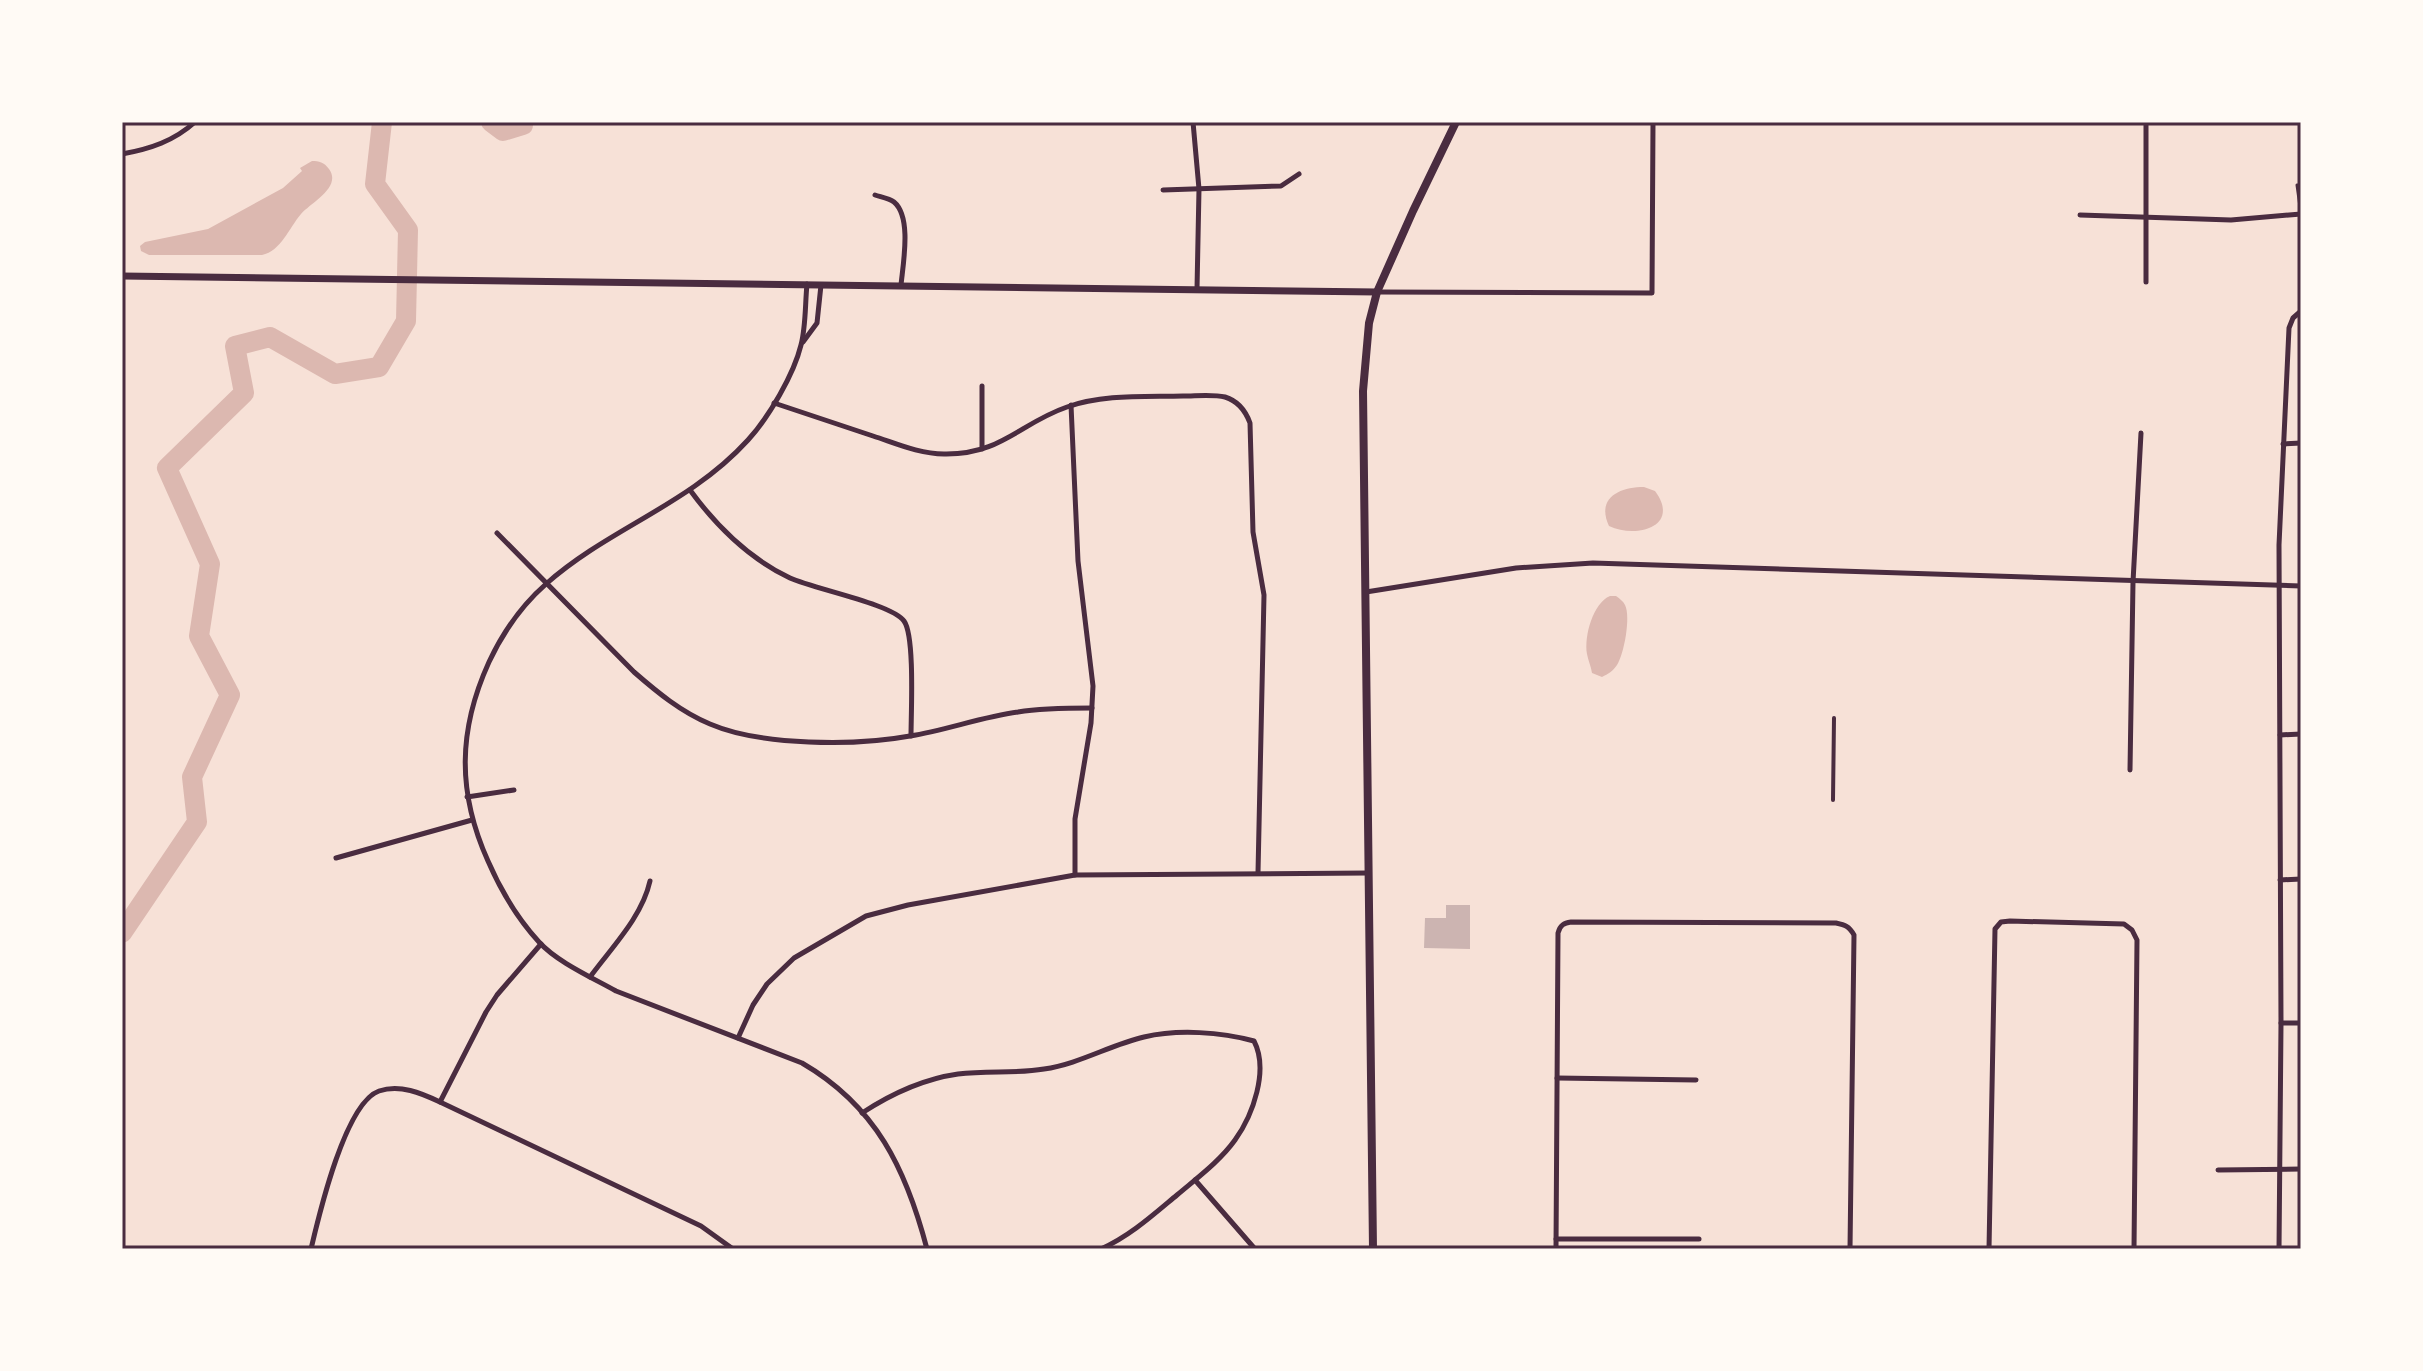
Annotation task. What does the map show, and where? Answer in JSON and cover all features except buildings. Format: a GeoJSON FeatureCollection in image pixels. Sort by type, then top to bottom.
{"type":"FeatureCollection","features":[{"type":"Feature","properties":{"kind":"main road"},"geometry":{"type":"LineString","coordinates":[[1373,1249],[1363,391],[1369,323],[1377,292],[1456,122]]}},
{"type":"Feature","properties":{"kind":"street"},"geometry":{"type":"LineString","coordinates":[[122,154],[157,146],[184,132],[195,122]]}},
{"type":"Feature","properties":{"kind":"street"},"geometry":{"type":"LineString","coordinates":[[1193,122],[1199,189],[1196,290]]}},
{"type":"Feature","properties":{"kind":"street"},"geometry":{"type":"LineString","coordinates":[[122,276],[423,282],[1652,293],[1653,122]]}},
{"type":"Feature","properties":{"kind":"street"},"geometry":{"type":"LineString","coordinates":[[2146,122],[2146,282]]}},
{"type":"Feature","properties":{"kind":"street"},"geometry":{"type":"LineString","coordinates":[[1163,190],[1281,186],[1299,174]]}},
{"type":"Feature","properties":{"kind":"street"},"geometry":{"type":"LineString","coordinates":[[875,195],[892,200],[902,212],[905,231],[901,285]]}},
{"type":"Feature","properties":{"kind":"street"},"geometry":{"type":"LineString","coordinates":[[2080,215],[2231,220],[2301,214]]}},
{"type":"Feature","properties":{"kind":"street"},"geometry":{"type":"LineString","coordinates":[[807,284],[802,342],[795,364],[750,438],[722,466],[690,490],[580,557],[546,583],[507,627],[472,704],[465,746],[467,797],[472,820],[501,890],[541,944],[616,991],[802,1063],[823,1075],[862,1113],[891,1151],[910,1189],[927,1249]]}},
{"type":"Feature","properties":{"kind":"street"},"geometry":{"type":"LineString","coordinates":[[802,342],[817,323],[821,285]]}},
{"type":"Feature","properties":{"kind":"street"},"geometry":{"type":"LineString","coordinates":[[2279,1249],[2279,586],[2289,328],[2299,312]]}},
{"type":"Feature","properties":{"kind":"street"},"geometry":{"type":"LineString","coordinates":[[982,386],[982,449]]}},
{"type":"Feature","properties":{"kind":"street"},"geometry":{"type":"LineString","coordinates":[[774,403],[928,453],[943,454],[982,449],[1005,441],[1071,405],[1120,397],[1225,397],[1246,413],[1250,423],[1253,532],[1264,595],[1258,873]]}},
{"type":"Feature","properties":{"kind":"street"},"geometry":{"type":"LineString","coordinates":[[1071,405],[1078,561],[1093,686],[1075,819],[1075,875]]}},
{"type":"Feature","properties":{"kind":"street"},"geometry":{"type":"LineString","coordinates":[[2130,770],[2133,582],[2141,433]]}},
{"type":"Feature","properties":{"kind":"street"},"geometry":{"type":"LineString","coordinates":[[2283,444],[2301,443]]}},
{"type":"Feature","properties":{"kind":"street"},"geometry":{"type":"LineString","coordinates":[[690,490],[713,521],[762,562],[790,578],[877,606],[904,620],[910,649],[911,736]]}},
{"type":"Feature","properties":{"kind":"street"},"geometry":{"type":"LineString","coordinates":[[497,533],[645,682],[691,715],[741,734],[779,739],[881,740],[1015,712],[1092,708]]}},
{"type":"Feature","properties":{"kind":"street"},"geometry":{"type":"LineString","coordinates":[[1366,592],[1516,568],[1593,563],[2301,586]]}},
{"type":"Feature","properties":{"kind":"street"},"geometry":{"type":"LineString","coordinates":[[1833,800],[1834,718]]}},
{"type":"Feature","properties":{"kind":"street"},"geometry":{"type":"LineString","coordinates":[[2280,735],[2301,734]]}},
{"type":"Feature","properties":{"kind":"street"},"geometry":{"type":"LineString","coordinates":[[467,797],[514,790]]}},
{"type":"Feature","properties":{"kind":"street"},"geometry":{"type":"LineString","coordinates":[[336,858],[472,820]]}},
{"type":"Feature","properties":{"kind":"street"},"geometry":{"type":"LineString","coordinates":[[738,1038],[767,984],[794,958],[866,916],[908,905],[1075,875],[1369,873]]}},
{"type":"Feature","properties":{"kind":"street"},"geometry":{"type":"LineString","coordinates":[[2280,880],[2301,879]]}},
{"type":"Feature","properties":{"kind":"street"},"geometry":{"type":"LineString","coordinates":[[590,977],[640,910],[650,881]]}},
{"type":"Feature","properties":{"kind":"street"},"geometry":{"type":"LineString","coordinates":[[1556,1249],[1559,927],[1571,922],[1836,923],[1851,929],[1854,935],[1850,1249]]}},
{"type":"Feature","properties":{"kind":"street"},"geometry":{"type":"LineString","coordinates":[[1989,1249],[1995,929],[2001,922],[2105,922],[2124,924],[2132,930],[2137,940],[2134,1249]]}},
{"type":"Feature","properties":{"kind":"street"},"geometry":{"type":"LineString","coordinates":[[440,1102],[486,1012],[541,944]]}},
{"type":"Feature","properties":{"kind":"street"},"geometry":{"type":"LineString","coordinates":[[2281,1023],[2301,1023]]}},
{"type":"Feature","properties":{"kind":"street"},"geometry":{"type":"LineString","coordinates":[[862,1113],[888,1097],[935,1079],[958,1074],[1045,1069],[1144,1037],[1194,1034],[1254,1041],[1258,1050],[1258,1087],[1235,1140],[1195,1180],[1131,1233],[1101,1249]]}},
{"type":"Feature","properties":{"kind":"street"},"geometry":{"type":"LineString","coordinates":[[1557,1078],[1696,1080]]}},
{"type":"Feature","properties":{"kind":"street"},"geometry":{"type":"LineString","coordinates":[[311,1249],[339,1152],[361,1107],[374,1093],[402,1089],[419,1092],[701,1226],[733,1249]]}},
{"type":"Feature","properties":{"kind":"street"},"geometry":{"type":"LineString","coordinates":[[2218,1170],[2301,1169]]}},
{"type":"Feature","properties":{"kind":"street"},"geometry":{"type":"LineString","coordinates":[[1195,1180],[1255,1249]]}},
{"type":"Feature","properties":{"kind":"street"},"geometry":{"type":"LineString","coordinates":[[1556,1239],[1699,1239]]}},
{"type":"Feature","properties":{"kind":"lane"},"geometry":{"type":"LineString","coordinates":[[2301,185],[2297,185],[2301,214]]}},
{"type":"Feature","properties":{"kind":"shaded area"},"geometry":{"type":"Polygon","coordinates":[[[312,161],[321,162],[327,167],[332,182],[269,253],[149,255],[141,251],[140,246],[145,242],[208,229],[283,188],[302,171],[300,168],[312,161]]]}},
{"type":"Feature","properties":{"kind":"shaded area"},"geometry":{"type":"Polygon","coordinates":[[[1644,487],[1655,491],[1662,503],[1663,513],[1659,521],[1643,530],[1620,530],[1609,526],[1605,508],[1612,496],[1626,489],[1644,487]]]}},
{"type":"Feature","properties":{"kind":"shaded area"},"geometry":{"type":"Polygon","coordinates":[[[1610,596],[1616,596],[1625,605],[1627,626],[1620,660],[1614,669],[1602,677],[1592,673],[1587,638],[1594,613],[1610,596]]]}},
{"type":"Feature","properties":{"kind":"waterway"},"geometry":{"type":"LineString","coordinates":[[122,933],[197,822],[192,777],[230,695],[199,636],[210,564],[167,468],[244,393],[235,346],[270,337],[335,374],[379,367],[406,321],[408,230],[375,184],[382,122]]}},
{"type":"Feature","properties":{"kind":"waterway"},"geometry":{"type":"LineString","coordinates":[[491,122],[503,131],[523,125],[523,122]]}}]}
